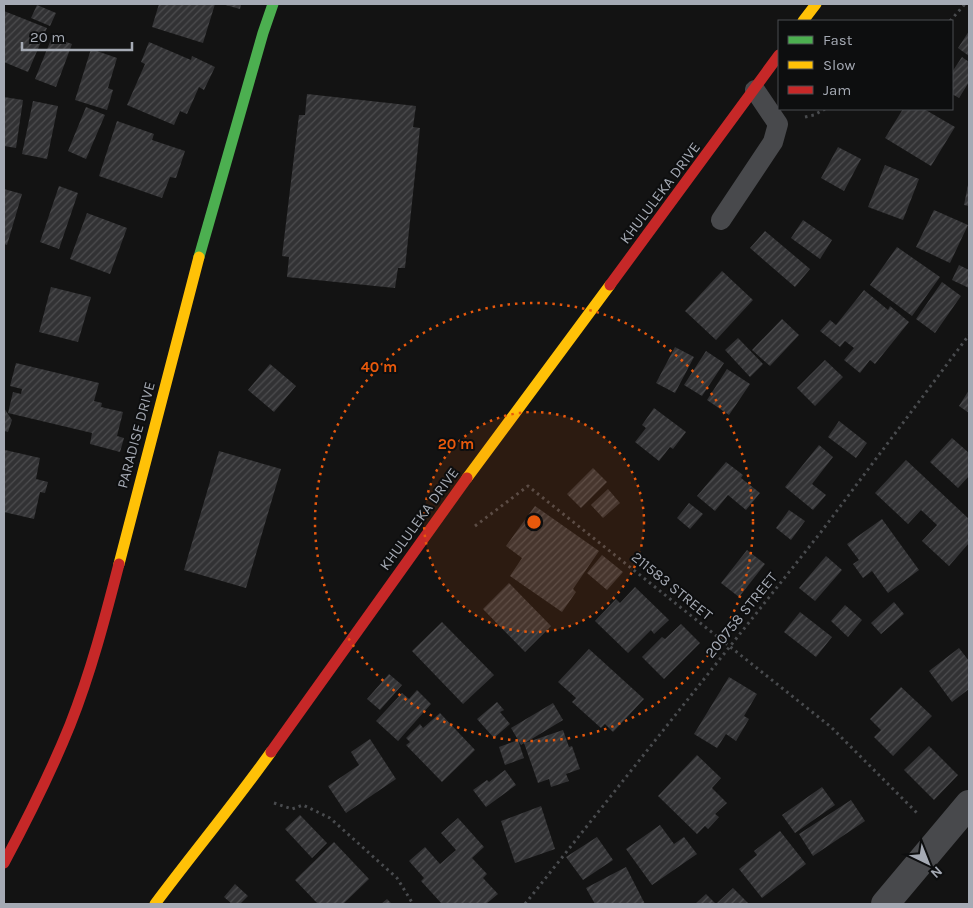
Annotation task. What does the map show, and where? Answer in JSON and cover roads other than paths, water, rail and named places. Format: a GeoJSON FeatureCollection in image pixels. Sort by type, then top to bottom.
{"type":"FeatureCollection","features":[{"type":"Feature","properties":{"kind":"street","name":"PARADISE DRIVE"},"geometry":{"type":"LineString","coordinates":[[4,863],[38,798],[70,724],[101,635],[191,285],[260,42],[273,4]]}},
{"type":"Feature","properties":{"kind":"street"},"geometry":{"type":"LineString","coordinates":[[804,20],[816,4]]}},
{"type":"Feature","properties":{"kind":"street","name":"KHULULEKA DRIVE"},"geometry":{"type":"LineString","coordinates":[[155,904],[191,855],[247,786],[442,513],[778,57]]}},
{"type":"Feature","properties":{"kind":"street"},"geometry":{"type":"LineString","coordinates":[[885,904],[969,804]]}},
{"type":"Feature","properties":{"kind":"lane"},"geometry":{"type":"LineString","coordinates":[[721,220],[773,142],[778,124],[755,90]]}}]}
